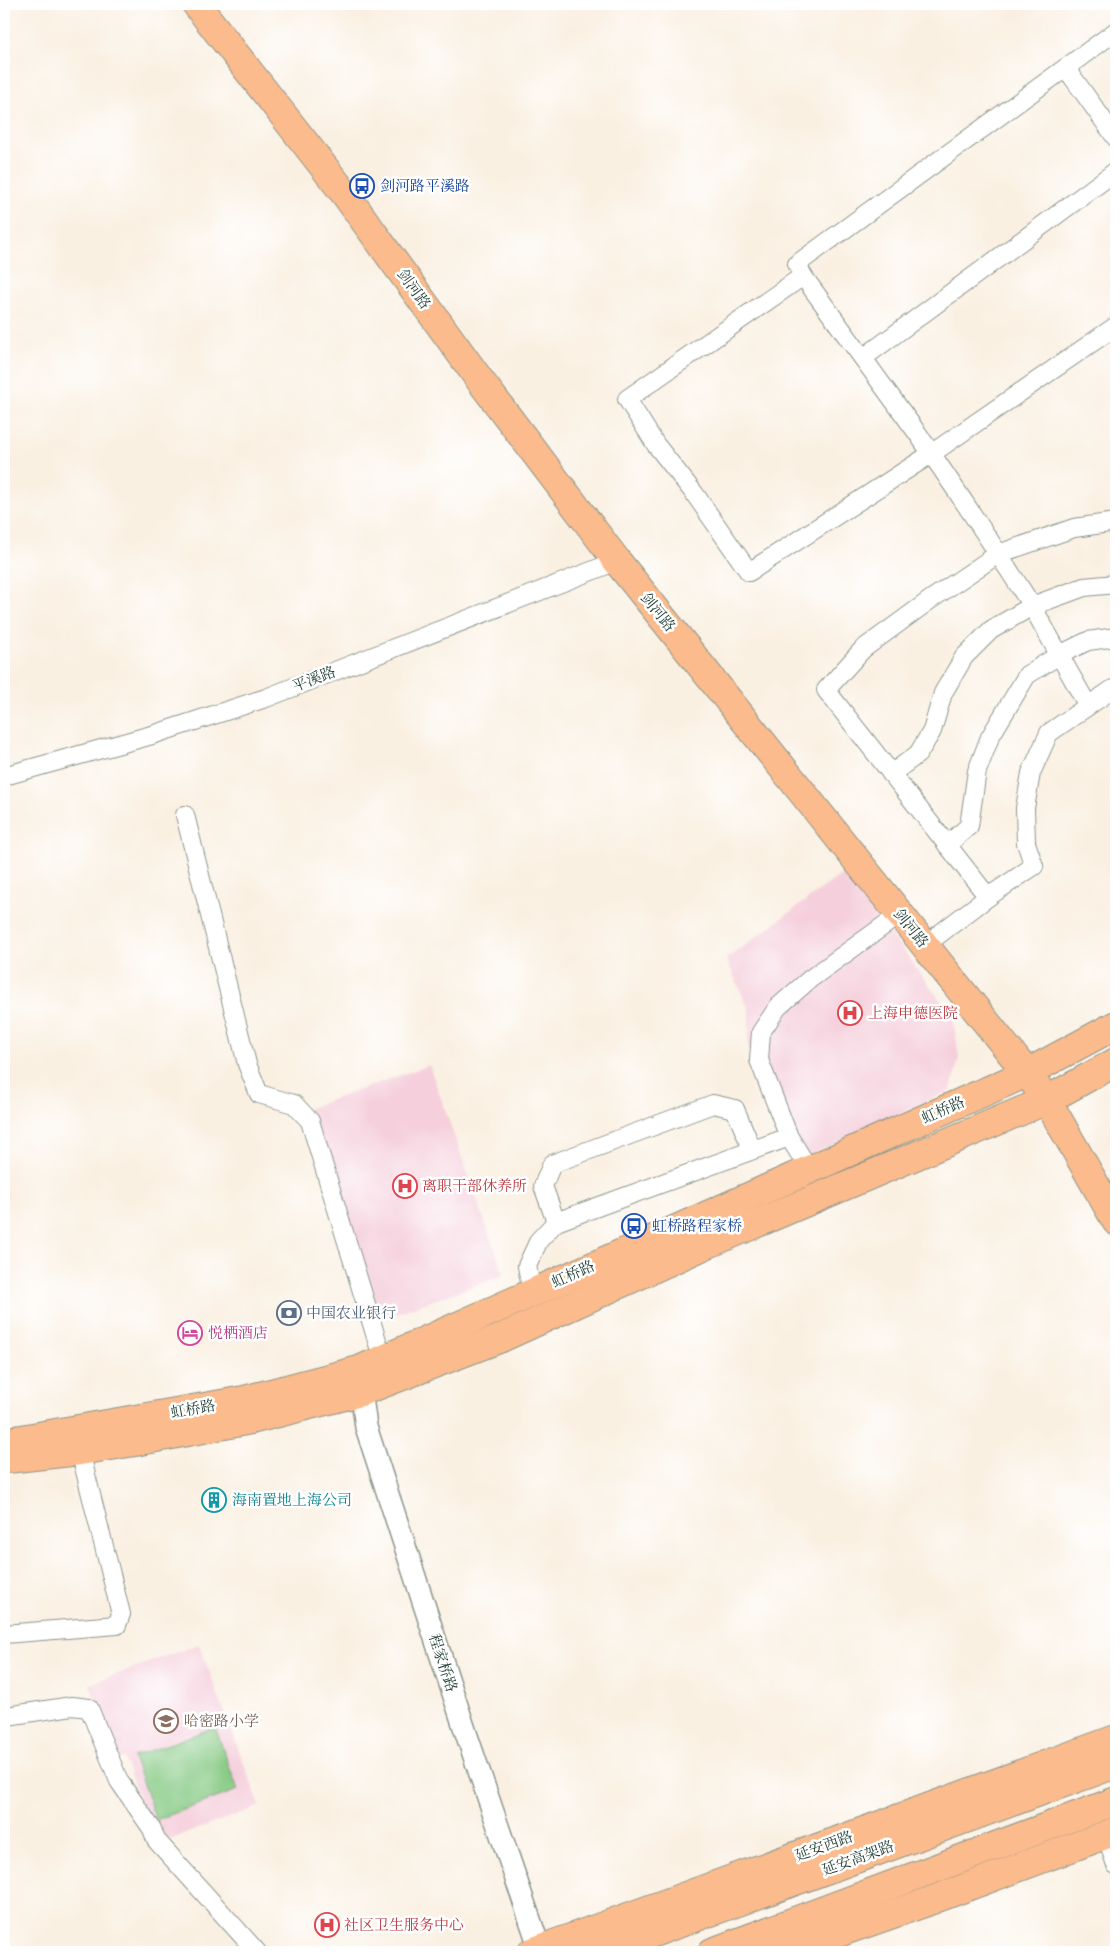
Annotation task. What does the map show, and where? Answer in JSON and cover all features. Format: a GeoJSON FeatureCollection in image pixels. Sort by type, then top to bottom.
{"type":"FeatureCollection","features":[{"type":"Feature","properties":{"kind":"main road","name":"剑河路"},"geometry":{"type":"LineString","coordinates":[[196,4],[346,194],[482,383],[617,562],[1027,1073],[1047,1100],[1116,1221]]}},
{"type":"Feature","properties":{"kind":"main road","name":"虹桥路"},"geometry":{"type":"LineString","coordinates":[[4,1459],[80,1451],[251,1420],[367,1374],[532,1293],[1027,1073],[1116,1026]]}},
{"type":"Feature","properties":{"kind":"main road","name":"虹桥路"},"geometry":{"type":"LineString","coordinates":[[4,1442],[244,1400],[367,1374],[499,1339],[702,1247],[1047,1100],[1116,1062]]}},
{"type":"Feature","properties":{"kind":"main road","name":"延安西路"},"geometry":{"type":"LineString","coordinates":[[538,1951],[1116,1739]]}},
{"type":"Feature","properties":{"kind":"main road","name":"延安高架路"},"geometry":{"type":"LineString","coordinates":[[601,1952],[1116,1764]]}},
{"type":"Feature","properties":{"kind":"main road"},"geometry":{"type":"LineString","coordinates":[[712,1952],[1116,1801]]}},
{"type":"Feature","properties":{"kind":"main road"},"geometry":{"type":"LineString","coordinates":[[784,1952],[927,1902],[1111,1833]]}},
{"type":"Feature","properties":{"kind":"street"},"geometry":{"type":"LineString","coordinates":[[1088,706],[1032,606],[998,554],[931,454],[803,276],[797,264],[1116,31]]}},
{"type":"Feature","properties":{"kind":"street"},"geometry":{"type":"LineString","coordinates":[[1066,68],[1116,138]]}},
{"type":"Feature","properties":{"kind":"street"},"geometry":{"type":"LineString","coordinates":[[863,358],[1116,171]]}},
{"type":"Feature","properties":{"kind":"street"},"geometry":{"type":"LineString","coordinates":[[803,276],[627,400],[656,445],[694,493],[749,572],[931,454],[1116,326]]}},
{"type":"Feature","properties":{"kind":"street"},"geometry":{"type":"LineString","coordinates":[[988,897],[826,690],[863,649],[930,600],[998,554],[1074,528],[1116,522]]}},
{"type":"Feature","properties":{"kind":"street","name":"平溪路"},"geometry":{"type":"LineString","coordinates":[[4,776],[152,735],[266,698],[617,562]]}},
{"type":"Feature","properties":{"kind":"street"},"geometry":{"type":"LineString","coordinates":[[891,774],[918,754],[932,731],[943,692],[964,657],[991,630],[1032,606],[1084,587],[1116,584]]}},
{"type":"Feature","properties":{"kind":"street"},"geometry":{"type":"LineString","coordinates":[[947,845],[970,826],[977,770],[990,737],[1027,675],[1059,655],[1088,641],[1116,637]]}},
{"type":"Feature","properties":{"kind":"street"},"geometry":{"type":"LineString","coordinates":[[925,946],[988,897],[1034,866],[1026,843],[1025,808],[1031,773],[1049,733],[1113,689],[1116,689]]}},
{"type":"Feature","properties":{"kind":"street"},"geometry":{"type":"LineString","coordinates":[[185,815],[248,1064],[259,1094],[294,1104],[310,1121],[367,1374]]}},
{"type":"Feature","properties":{"kind":"street"},"geometry":{"type":"LineString","coordinates":[[809,1169],[789,1137],[759,1060],[761,1032],[778,1007],[810,979],[900,914]]}},
{"type":"Feature","properties":{"kind":"street"},"geometry":{"type":"LineString","coordinates":[[556,1222],[543,1186],[552,1164],[713,1104],[735,1109],[752,1149]]}},
{"type":"Feature","properties":{"kind":"street"},"geometry":{"type":"LineString","coordinates":[[532,1293],[526,1266],[539,1240],[556,1222],[789,1137]]}},
{"type":"Feature","properties":{"kind":"street","name":"程家桥路"},"geometry":{"type":"LineString","coordinates":[[367,1374],[366,1427],[538,1951]]}},
{"type":"Feature","properties":{"kind":"street"},"geometry":{"type":"LineString","coordinates":[[4,1634],[117,1625],[122,1614],[80,1451]]}},
{"type":"Feature","properties":{"kind":"street"},"geometry":{"type":"LineString","coordinates":[[4,1713],[7,1716],[72,1706],[89,1708],[119,1781],[152,1830],[156,1840],[258,1952]]}},
{"type":"Feature","properties":{"kind":"street"},"geometry":{"type":"LineString","coordinates":[[1111,1833],[1116,1865]]}},
{"type":"Feature","properties":{"kind":"shaded area","name":"上海申德医院"},"geometry":{"type":"Polygon","coordinates":[[[845,872],[953,1017],[959,1058],[951,1090],[798,1161],[786,1144],[748,1046],[749,1010],[726,959],[845,872]]]}},
{"type":"Feature","properties":{"kind":"shaded area"},"geometry":{"type":"Polygon","coordinates":[[[429,1065],[504,1275],[381,1319],[306,1109],[429,1065]]]}},
{"type":"Feature","properties":{"kind":"shaded area","name":"哈密路小学"},"geometry":{"type":"Polygon","coordinates":[[[199,1644],[260,1806],[156,1845],[124,1758],[118,1758],[90,1684],[199,1644]]]}},
{"type":"Feature","properties":{"kind":"green space"},"geometry":{"type":"Polygon","coordinates":[[[215,1727],[238,1790],[156,1820],[133,1757],[215,1727]]]}},
{"type":"Feature","properties":{"kind":"place","name":"剑河路平溪路"},"geometry":{"type":"Point","coordinates":[362,186]}},
{"type":"Feature","properties":{"kind":"place","name":"上海申德医院"},"geometry":{"type":"Point","coordinates":[850,1013]}},
{"type":"Feature","properties":{"kind":"place","name":"离职干部休养所"},"geometry":{"type":"Point","coordinates":[405,1186]}},
{"type":"Feature","properties":{"kind":"place","name":"虹桥路程家桥"},"geometry":{"type":"Point","coordinates":[634,1226]}},
{"type":"Feature","properties":{"kind":"place","name":"中国农业银行"},"geometry":{"type":"Point","coordinates":[289,1313]}},
{"type":"Feature","properties":{"kind":"place","name":"悦栖酒店"},"geometry":{"type":"Point","coordinates":[190,1333]}},
{"type":"Feature","properties":{"kind":"place","name":"海南置地上海公司"},"geometry":{"type":"Point","coordinates":[214,1500]}},
{"type":"Feature","properties":{"kind":"place","name":"哈密路小学"},"geometry":{"type":"Point","coordinates":[166,1721]}},
{"type":"Feature","properties":{"kind":"place","name":"社区卫生服务中心"},"geometry":{"type":"Point","coordinates":[327,1925]}}]}
